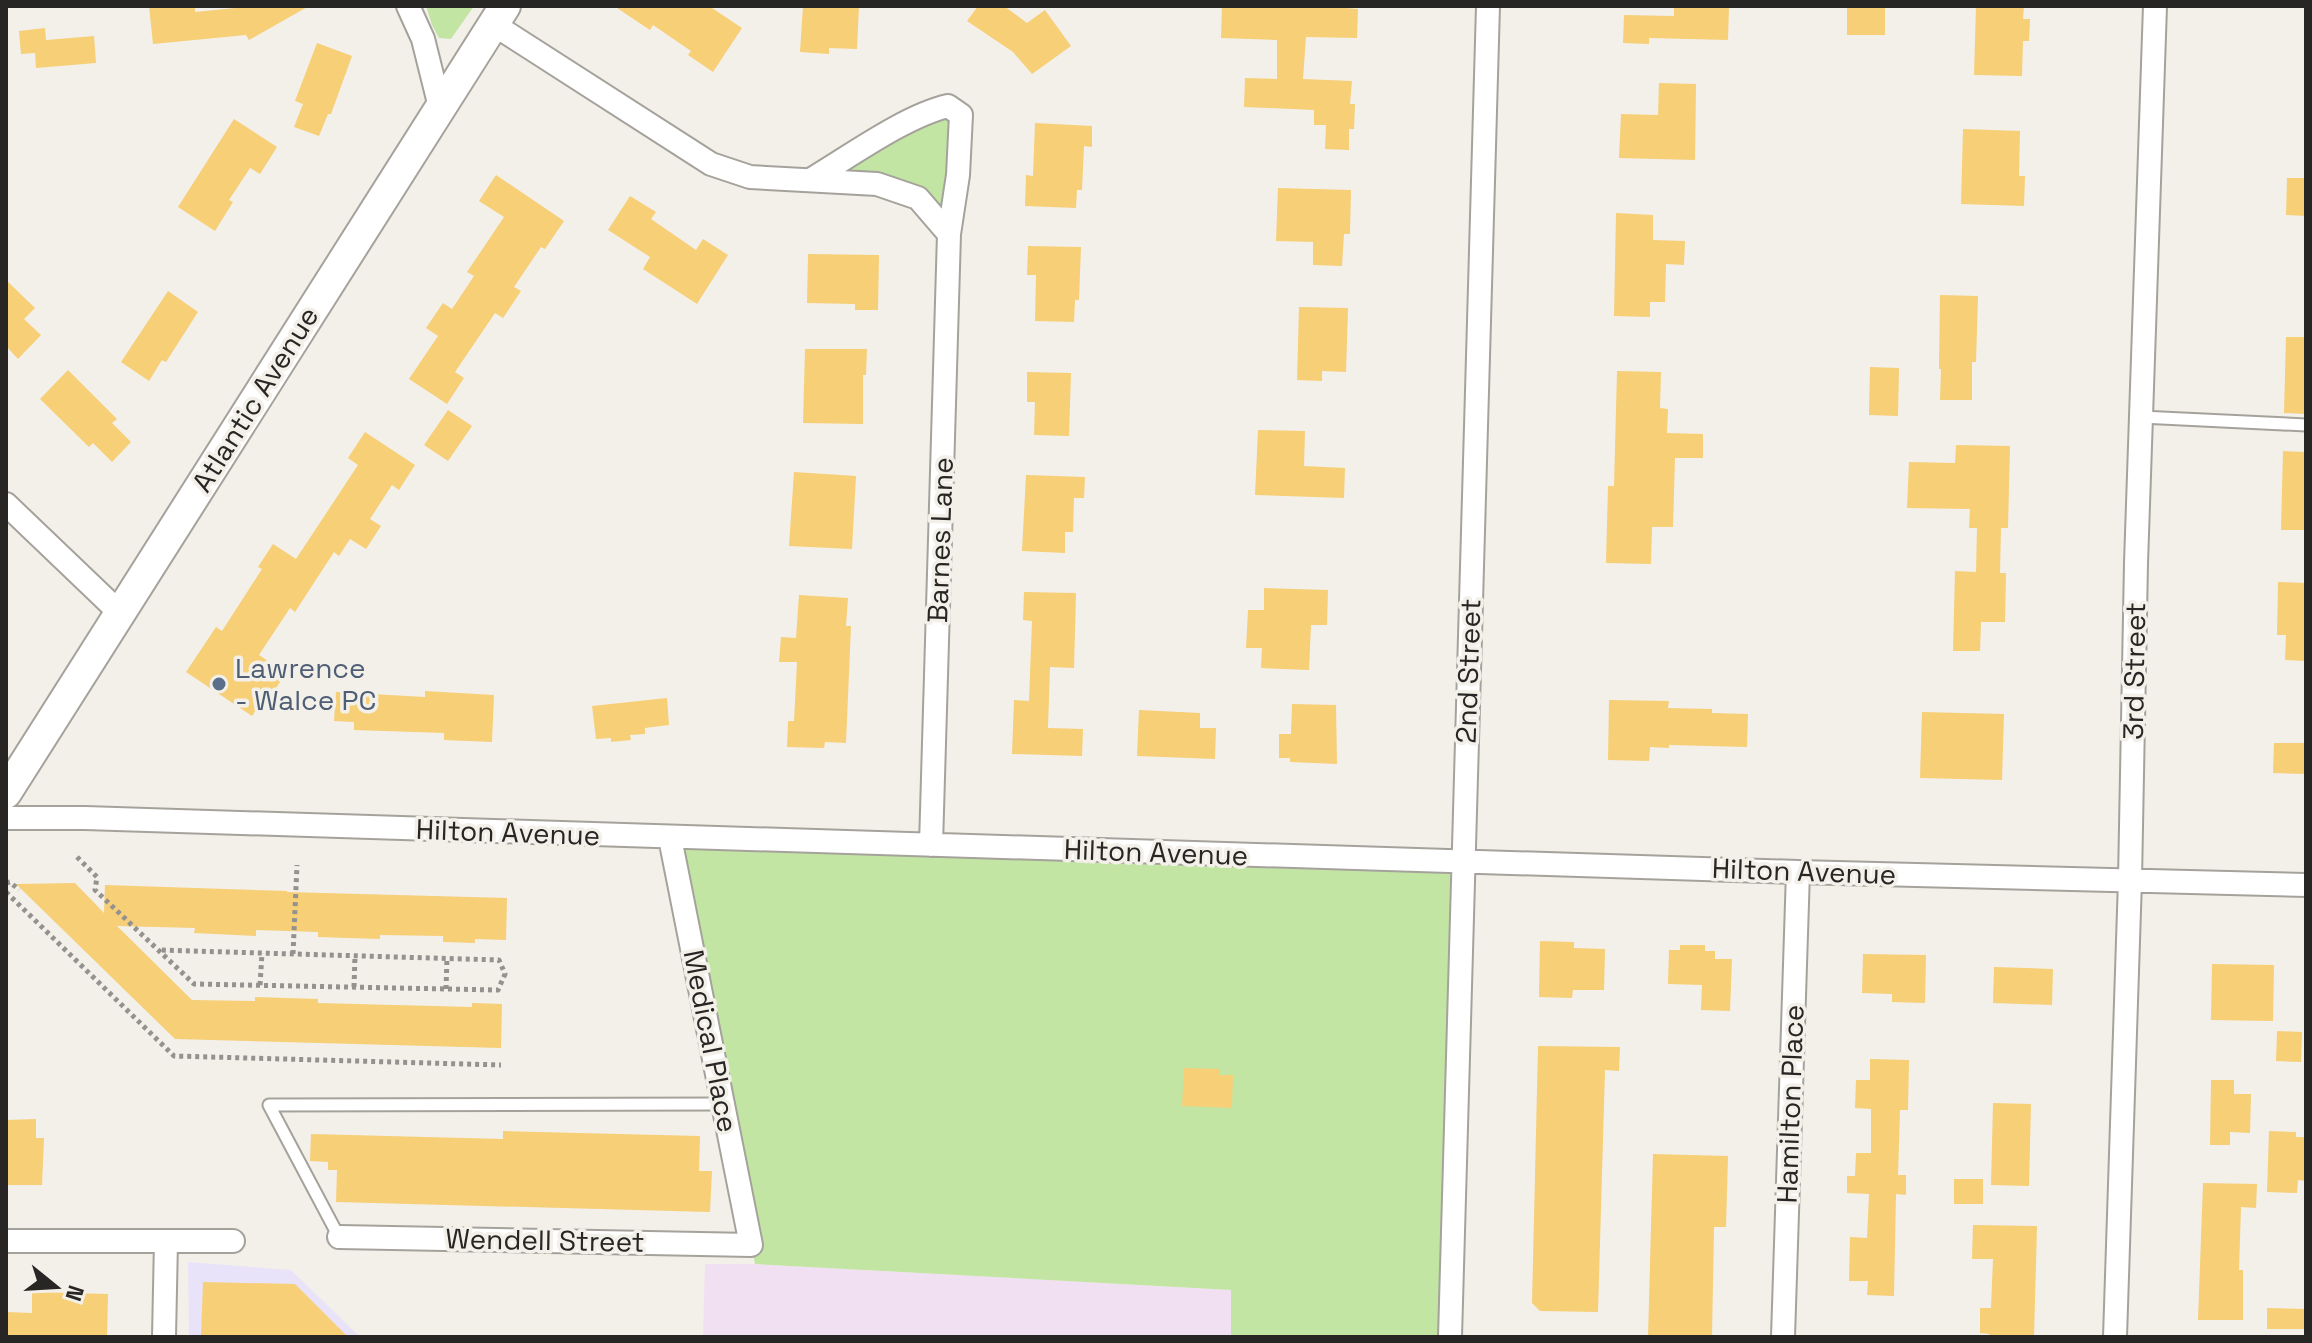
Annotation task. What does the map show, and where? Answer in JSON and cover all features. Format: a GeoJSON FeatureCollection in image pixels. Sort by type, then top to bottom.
{"type":"FeatureCollection","features":[{"type":"Feature","properties":{"kind":"street"},"geometry":{"type":"LineString","coordinates":[[408,6],[423,39],[440,107]]}},
{"type":"Feature","properties":{"kind":"street","name":"2nd Street"},"geometry":{"type":"LineString","coordinates":[[1450,1337],[1488,6]]}},
{"type":"Feature","properties":{"kind":"street","name":"3rd Street"},"geometry":{"type":"LineString","coordinates":[[2115,1337],[2155,6]]}},
{"type":"Feature","properties":{"kind":"street"},"geometry":{"type":"LineString","coordinates":[[499,15],[711,164],[750,177],[877,184],[918,198],[949,234]]}},
{"type":"Feature","properties":{"kind":"street","name":"Atlantic Avenue"},"geometry":{"type":"LineString","coordinates":[[6,793],[499,15]]}},
{"type":"Feature","properties":{"kind":"street","name":"Barnes Lane"},"geometry":{"type":"LineString","coordinates":[[810,180],[933,110],[948,106],[961,115],[958,175],[949,234],[931,845]]}},
{"type":"Feature","properties":{"kind":"street"},"geometry":{"type":"LineString","coordinates":[[6,504],[120,613]]}},
{"type":"Feature","properties":{"kind":"street","name":"Hilton Avenue"},"geometry":{"type":"LineString","coordinates":[[6,818],[2306,885]]}},
{"type":"Feature","properties":{"kind":"street","name":"Medical Place"},"geometry":{"type":"LineString","coordinates":[[670,838],[751,1245]]}},
{"type":"Feature","properties":{"kind":"street","name":"Hamilton Place"},"geometry":{"type":"LineString","coordinates":[[1783,1337],[1798,872]]}},
{"type":"Feature","properties":{"kind":"street","name":"Wendell Street"},"geometry":{"type":"LineString","coordinates":[[339,1237],[751,1245]]}},
{"type":"Feature","properties":{"kind":"street"},"geometry":{"type":"LineString","coordinates":[[6,1241],[233,1241]]}},
{"type":"Feature","properties":{"kind":"street"},"geometry":{"type":"LineString","coordinates":[[164,1337],[166,1241]]}},
{"type":"Feature","properties":{"kind":"lane"},"geometry":{"type":"LineString","coordinates":[[2141,417],[2306,425]]}},
{"type":"Feature","properties":{"kind":"lane"},"geometry":{"type":"LineString","coordinates":[[339,1237],[269,1105],[723,1104]]}},
{"type":"Feature","properties":{"kind":"path"},"geometry":{"type":"LineString","coordinates":[[77,857],[97,877],[95,890],[158,950],[194,984],[498,990],[505,974],[499,960],[158,950]]}},
{"type":"Feature","properties":{"kind":"path"},"geometry":{"type":"LineString","coordinates":[[293,954],[297,865]]}},
{"type":"Feature","properties":{"kind":"path"},"geometry":{"type":"LineString","coordinates":[[6,883],[10,882],[19,890]]}},
{"type":"Feature","properties":{"kind":"path"},"geometry":{"type":"LineString","coordinates":[[6,892],[174,1056],[501,1065]]}},
{"type":"Feature","properties":{"kind":"path"},"geometry":{"type":"LineString","coordinates":[[260,985],[262,953]]}},
{"type":"Feature","properties":{"kind":"path"},"geometry":{"type":"LineString","coordinates":[[354,987],[355,956]]}},
{"type":"Feature","properties":{"kind":"path"},"geometry":{"type":"LineString","coordinates":[[446,989],[447,958]]}},
{"type":"Feature","properties":{"kind":"shaded area"},"geometry":{"type":"Polygon","coordinates":[[[188,1262],[291,1270],[360,1337],[189,1337],[188,1262]]]}},
{"type":"Feature","properties":{"kind":"shaded area"},"geometry":{"type":"Polygon","coordinates":[[[705,1264],[755,1264],[1231,1290],[1231,1337],[703,1337],[705,1264]]]}},
{"type":"Feature","properties":{"kind":"green space"},"geometry":{"type":"Polygon","coordinates":[[[426,6],[474,6],[451,39],[439,38],[426,6]]]}},
{"type":"Feature","properties":{"kind":"green space"},"geometry":{"type":"Polygon","coordinates":[[[961,115],[949,234],[918,198],[810,180],[907,123],[961,115]]]}},
{"type":"Feature","properties":{"kind":"green space"},"geometry":{"type":"Polygon","coordinates":[[[670,838],[1463,867],[1450,1337],[1231,1337],[1231,1290],[755,1264],[670,838]]]}},
{"type":"Feature","properties":{"kind":"building"},"geometry":{"type":"Polygon","coordinates":[[[149,6],[195,6],[195,12],[257,6],[309,6],[249,40],[246,35],[153,44],[149,6]]]}},
{"type":"Feature","properties":{"kind":"building"},"geometry":{"type":"Polygon","coordinates":[[[614,6],[709,6],[742,28],[713,72],[688,55],[691,51],[653,25],[650,30],[614,6]]]}},
{"type":"Feature","properties":{"kind":"building"},"geometry":{"type":"Polygon","coordinates":[[[803,6],[859,6],[857,49],[829,48],[829,54],[800,52],[803,6]]]}},
{"type":"Feature","properties":{"kind":"building"},"geometry":{"type":"Polygon","coordinates":[[[978,6],[1004,6],[1027,23],[1045,10],[1071,46],[1032,74],[1013,52],[967,21],[978,6]]]}},
{"type":"Feature","properties":{"kind":"building"},"geometry":{"type":"Polygon","coordinates":[[[1222,6],[1346,6],[1358,9],[1357,38],[1306,37],[1303,79],[1352,81],[1350,104],[1355,104],[1354,129],[1349,129],[1349,150],[1325,149],[1326,125],[1314,125],[1314,110],[1244,107],[1245,78],[1277,79],[1277,40],[1221,38],[1222,6]]]}},
{"type":"Feature","properties":{"kind":"building"},"geometry":{"type":"Polygon","coordinates":[[[1674,6],[1729,6],[1728,40],[1649,38],[1649,44],[1623,43],[1624,15],[1674,16],[1674,6]]]}},
{"type":"Feature","properties":{"kind":"building"},"geometry":{"type":"Polygon","coordinates":[[[1847,6],[1885,6],[1885,35],[1847,35],[1847,6]]]}},
{"type":"Feature","properties":{"kind":"building"},"geometry":{"type":"Polygon","coordinates":[[[1976,6],[2024,6],[2023,19],[2030,19],[2029,41],[2023,41],[2022,76],[1974,75],[1976,6]]]}},
{"type":"Feature","properties":{"kind":"building"},"geometry":{"type":"Polygon","coordinates":[[[45,28],[46,40],[94,36],[96,63],[36,68],[35,53],[21,54],[19,31],[45,28]]]}},
{"type":"Feature","properties":{"kind":"building"},"geometry":{"type":"Polygon","coordinates":[[[317,43],[352,56],[331,114],[328,114],[319,136],[294,127],[303,104],[295,101],[317,43]]]}},
{"type":"Feature","properties":{"kind":"building"},"geometry":{"type":"Polygon","coordinates":[[[1659,83],[1696,84],[1695,160],[1619,158],[1621,114],[1658,115],[1659,83]]]}},
{"type":"Feature","properties":{"kind":"building"},"geometry":{"type":"Polygon","coordinates":[[[234,119],[277,147],[260,174],[250,168],[229,200],[233,202],[215,231],[178,207],[234,119]]]}},
{"type":"Feature","properties":{"kind":"building"},"geometry":{"type":"Polygon","coordinates":[[[1035,123],[1092,126],[1092,147],[1084,146],[1082,190],[1077,190],[1076,208],[1025,206],[1026,175],[1033,176],[1035,123]]]}},
{"type":"Feature","properties":{"kind":"building"},"geometry":{"type":"Polygon","coordinates":[[[1963,129],[2020,131],[2019,176],[2025,176],[2024,206],[1961,204],[1963,129]]]}},
{"type":"Feature","properties":{"kind":"building"},"geometry":{"type":"Polygon","coordinates":[[[496,175],[564,221],[545,249],[541,247],[514,287],[521,291],[503,318],[495,313],[455,372],[464,378],[447,404],[409,379],[438,336],[426,328],[443,303],[452,309],[474,276],[467,272],[504,217],[479,201],[496,175]]]}},
{"type":"Feature","properties":{"kind":"building"},"geometry":{"type":"Polygon","coordinates":[[[2287,178],[2306,178],[2306,216],[2286,215],[2287,178]]]}},
{"type":"Feature","properties":{"kind":"building"},"geometry":{"type":"Polygon","coordinates":[[[1278,188],[1351,190],[1350,234],[1344,234],[1342,266],[1313,265],[1313,242],[1276,241],[1278,188]]]}},
{"type":"Feature","properties":{"kind":"building"},"geometry":{"type":"Polygon","coordinates":[[[630,196],[656,212],[651,219],[696,250],[703,239],[728,255],[697,304],[643,269],[650,257],[608,230],[630,196]]]}},
{"type":"Feature","properties":{"kind":"building"},"geometry":{"type":"Polygon","coordinates":[[[1616,213],[1653,215],[1653,240],[1685,241],[1684,265],[1666,264],[1665,302],[1650,302],[1650,317],[1614,316],[1616,213]]]}},
{"type":"Feature","properties":{"kind":"building"},"geometry":{"type":"Polygon","coordinates":[[[1028,246],[1081,247],[1079,300],[1075,300],[1074,322],[1035,321],[1036,275],[1027,275],[1028,246]]]}},
{"type":"Feature","properties":{"kind":"building"},"geometry":{"type":"Polygon","coordinates":[[[808,254],[879,255],[878,310],[855,310],[855,304],[807,303],[808,254]]]}},
{"type":"Feature","properties":{"kind":"building"},"geometry":{"type":"Polygon","coordinates":[[[6,280],[35,308],[24,319],[41,335],[18,359],[6,346],[6,280]]]}},
{"type":"Feature","properties":{"kind":"building"},"geometry":{"type":"Polygon","coordinates":[[[168,291],[198,312],[166,362],[162,360],[149,381],[121,362],[168,291]]]}},
{"type":"Feature","properties":{"kind":"building"},"geometry":{"type":"Polygon","coordinates":[[[1940,295],[1978,296],[1972,400],[1940,400],[1940,295]]]}},
{"type":"Feature","properties":{"kind":"building"},"geometry":{"type":"Polygon","coordinates":[[[1299,307],[1348,308],[1346,372],[1322,371],[1322,381],[1297,380],[1299,307]]]}},
{"type":"Feature","properties":{"kind":"building"},"geometry":{"type":"Polygon","coordinates":[[[2286,337],[2306,337],[2306,414],[2284,413],[2286,337]]]}},
{"type":"Feature","properties":{"kind":"building"},"geometry":{"type":"Polygon","coordinates":[[[805,349],[867,349],[866,375],[863,375],[863,424],[803,423],[805,349]]]}},
{"type":"Feature","properties":{"kind":"building"},"geometry":{"type":"Polygon","coordinates":[[[1870,367],[1899,368],[1898,416],[1869,415],[1870,367]]]}},
{"type":"Feature","properties":{"kind":"building"},"geometry":{"type":"Polygon","coordinates":[[[68,370],[117,419],[112,423],[131,442],[112,462],[93,443],[89,447],[40,399],[68,370]]]}},
{"type":"Feature","properties":{"kind":"building"},"geometry":{"type":"Polygon","coordinates":[[[1617,371],[1661,372],[1660,408],[1668,409],[1667,433],[1703,434],[1703,458],[1675,458],[1673,527],[1652,527],[1651,564],[1606,563],[1608,486],[1614,486],[1617,371]]]}},
{"type":"Feature","properties":{"kind":"building"},"geometry":{"type":"Polygon","coordinates":[[[1027,372],[1071,373],[1069,436],[1034,435],[1035,402],[1027,402],[1027,372]]]}},
{"type":"Feature","properties":{"kind":"building"},"geometry":{"type":"Polygon","coordinates":[[[448,410],[472,426],[448,461],[424,445],[448,410]]]}},
{"type":"Feature","properties":{"kind":"building"},"geometry":{"type":"Polygon","coordinates":[[[1258,430],[1305,431],[1304,466],[1345,468],[1344,498],[1255,495],[1258,430]]]}},
{"type":"Feature","properties":{"kind":"building"},"geometry":{"type":"Polygon","coordinates":[[[365,432],[415,465],[399,490],[392,485],[370,519],[381,526],[366,549],[350,539],[339,556],[334,552],[295,612],[290,608],[259,655],[286,673],[268,700],[264,698],[252,716],[186,672],[216,627],[222,631],[262,569],[258,567],[273,544],[296,559],[358,465],[348,458],[365,432]]]}},
{"type":"Feature","properties":{"kind":"building"},"geometry":{"type":"Polygon","coordinates":[[[1956,445],[2010,446],[2008,528],[2001,528],[2000,573],[2006,573],[2005,622],[1981,622],[1980,651],[1953,651],[1955,571],[1976,572],[1977,528],[1969,528],[1970,509],[1907,508],[1909,462],[1955,463],[1956,445]]]}},
{"type":"Feature","properties":{"kind":"building"},"geometry":{"type":"Polygon","coordinates":[[[2283,451],[2306,452],[2306,530],[2281,530],[2283,451]]]}},
{"type":"Feature","properties":{"kind":"building"},"geometry":{"type":"Polygon","coordinates":[[[794,472],[856,476],[852,549],[789,546],[794,472]]]}},
{"type":"Feature","properties":{"kind":"building"},"geometry":{"type":"Polygon","coordinates":[[[1026,475],[1085,477],[1084,498],[1074,498],[1073,532],[1065,532],[1065,553],[1022,551],[1026,475]]]}},
{"type":"Feature","properties":{"kind":"building"},"geometry":{"type":"Polygon","coordinates":[[[2278,582],[2306,583],[2306,661],[2285,660],[2286,635],[2277,635],[2278,582]]]}},
{"type":"Feature","properties":{"kind":"building"},"geometry":{"type":"Polygon","coordinates":[[[1264,588],[1328,590],[1327,625],[1311,625],[1309,670],[1261,668],[1262,648],[1246,648],[1248,610],[1264,610],[1264,588]]]}},
{"type":"Feature","properties":{"kind":"building"},"geometry":{"type":"Polygon","coordinates":[[[1024,592],[1076,593],[1074,668],[1050,667],[1048,728],[1083,729],[1082,756],[1012,754],[1014,700],[1029,701],[1032,621],[1023,620],[1024,592]]]}},
{"type":"Feature","properties":{"kind":"building"},"geometry":{"type":"Polygon","coordinates":[[[799,595],[848,598],[846,626],[851,626],[846,743],[825,742],[824,748],[787,747],[788,721],[794,721],[797,662],[779,662],[781,637],[796,638],[799,595]]]}},
{"type":"Feature","properties":{"kind":"building"},"geometry":{"type":"Polygon","coordinates":[[[425,691],[494,695],[492,742],[444,740],[444,733],[354,730],[354,722],[334,721],[336,692],[425,697],[425,691]]]}},
{"type":"Feature","properties":{"kind":"building"},"geometry":{"type":"Polygon","coordinates":[[[667,698],[669,725],[645,728],[645,734],[630,735],[631,740],[611,742],[611,738],[596,739],[592,706],[667,698]]]}},
{"type":"Feature","properties":{"kind":"building"},"geometry":{"type":"Polygon","coordinates":[[[1609,700],[1669,701],[1668,708],[1748,714],[1747,747],[1669,745],[1669,748],[1650,747],[1649,761],[1608,760],[1609,700]]]}},
{"type":"Feature","properties":{"kind":"building"},"geometry":{"type":"Polygon","coordinates":[[[1292,704],[1336,705],[1337,764],[1290,762],[1290,758],[1279,758],[1279,734],[1291,734],[1292,704]]]}},
{"type":"Feature","properties":{"kind":"building"},"geometry":{"type":"Polygon","coordinates":[[[1139,710],[1200,713],[1200,728],[1216,728],[1215,759],[1137,756],[1139,710]]]}},
{"type":"Feature","properties":{"kind":"building"},"geometry":{"type":"Polygon","coordinates":[[[1922,712],[2004,714],[2002,780],[1920,778],[1922,712]]]}},
{"type":"Feature","properties":{"kind":"building"},"geometry":{"type":"Polygon","coordinates":[[[2274,743],[2306,743],[2306,774],[2273,773],[2274,743]]]}},
{"type":"Feature","properties":{"kind":"building"},"geometry":{"type":"Polygon","coordinates":[[[75,883],[104,913],[105,885],[507,898],[506,940],[475,939],[475,943],[443,942],[443,936],[380,935],[380,939],[318,937],[318,932],[256,930],[256,936],[194,933],[195,928],[117,926],[192,1000],[255,1001],[255,997],[318,999],[318,1003],[472,1007],[472,1003],[502,1004],[501,1048],[175,1039],[16,884],[75,883]]]}},
{"type":"Feature","properties":{"kind":"building"},"geometry":{"type":"Polygon","coordinates":[[[1540,941],[1574,942],[1574,948],[1605,949],[1604,990],[1573,990],[1572,998],[1539,997],[1540,941]]]}},
{"type":"Feature","properties":{"kind":"building"},"geometry":{"type":"Polygon","coordinates":[[[1680,945],[1705,945],[1705,951],[1715,951],[1715,959],[1732,959],[1730,1011],[1701,1010],[1702,985],[1668,984],[1669,950],[1680,950],[1680,945]]]}},
{"type":"Feature","properties":{"kind":"building"},"geometry":{"type":"Polygon","coordinates":[[[1863,954],[1926,955],[1925,1003],[1892,1002],[1892,994],[1862,993],[1863,954]]]}},
{"type":"Feature","properties":{"kind":"building"},"geometry":{"type":"Polygon","coordinates":[[[2212,964],[2274,965],[2273,1021],[2211,1020],[2212,964]]]}},
{"type":"Feature","properties":{"kind":"building"},"geometry":{"type":"Polygon","coordinates":[[[1994,967],[2053,969],[2052,1005],[1993,1003],[1994,967]]]}},
{"type":"Feature","properties":{"kind":"building"},"geometry":{"type":"Polygon","coordinates":[[[2277,1031],[2302,1032],[2301,1062],[2276,1061],[2277,1031]]]}},
{"type":"Feature","properties":{"kind":"building"},"geometry":{"type":"Polygon","coordinates":[[[1538,1046],[1620,1047],[1619,1071],[1605,1070],[1598,1312],[1540,1311],[1532,1303],[1538,1046]]]}},
{"type":"Feature","properties":{"kind":"building"},"geometry":{"type":"Polygon","coordinates":[[[1870,1059],[1909,1060],[1908,1110],[1900,1110],[1898,1175],[1906,1175],[1906,1195],[1896,1194],[1894,1296],[1867,1295],[1868,1281],[1849,1281],[1850,1237],[1867,1238],[1869,1194],[1847,1193],[1847,1176],[1855,1176],[1856,1153],[1871,1153],[1871,1109],[1855,1108],[1856,1080],[1870,1080],[1870,1059]]]}},
{"type":"Feature","properties":{"kind":"building"},"geometry":{"type":"Polygon","coordinates":[[[1184,1068],[1219,1069],[1219,1075],[1233,1075],[1232,1108],[1182,1106],[1184,1068]]]}},
{"type":"Feature","properties":{"kind":"building"},"geometry":{"type":"Polygon","coordinates":[[[2211,1080],[2234,1080],[2234,1094],[2251,1094],[2250,1133],[2230,1132],[2230,1145],[2210,1145],[2211,1080]]]}},
{"type":"Feature","properties":{"kind":"building"},"geometry":{"type":"Polygon","coordinates":[[[1993,1103],[2031,1104],[2029,1186],[1991,1185],[1993,1103]]]}},
{"type":"Feature","properties":{"kind":"building"},"geometry":{"type":"Polygon","coordinates":[[[36,1119],[36,1138],[44,1138],[42,1185],[6,1185],[6,1120],[36,1119]]]}},
{"type":"Feature","properties":{"kind":"building"},"geometry":{"type":"Polygon","coordinates":[[[503,1131],[700,1136],[699,1171],[712,1171],[710,1212],[336,1202],[337,1170],[328,1170],[328,1162],[310,1161],[311,1134],[503,1139],[503,1131]]]}},
{"type":"Feature","properties":{"kind":"building"},"geometry":{"type":"Polygon","coordinates":[[[2269,1131],[2296,1132],[2296,1137],[2306,1137],[2306,1181],[2298,1180],[2297,1193],[2267,1192],[2269,1131]]]}},
{"type":"Feature","properties":{"kind":"building"},"geometry":{"type":"Polygon","coordinates":[[[1653,1154],[1728,1156],[1726,1227],[1714,1227],[1712,1337],[1648,1337],[1653,1154]]]}},
{"type":"Feature","properties":{"kind":"building"},"geometry":{"type":"Polygon","coordinates":[[[1954,1179],[1983,1179],[1983,1204],[1954,1204],[1954,1179]]]}},
{"type":"Feature","properties":{"kind":"building"},"geometry":{"type":"Polygon","coordinates":[[[2203,1183],[2257,1184],[2256,1208],[2241,1207],[2239,1270],[2243,1270],[2243,1320],[2198,1320],[2203,1183]]]}},
{"type":"Feature","properties":{"kind":"building"},"geometry":{"type":"Polygon","coordinates":[[[1973,1225],[2037,1226],[2034,1337],[1989,1337],[1989,1334],[1980,1333],[1980,1308],[1991,1308],[1993,1259],[1972,1259],[1973,1225]]]}},
{"type":"Feature","properties":{"kind":"building"},"geometry":{"type":"Polygon","coordinates":[[[203,1282],[295,1284],[348,1337],[201,1337],[203,1282]]]}},
{"type":"Feature","properties":{"kind":"building"},"geometry":{"type":"Polygon","coordinates":[[[32,1292],[108,1294],[107,1337],[6,1337],[6,1312],[32,1313],[32,1292]]]}},
{"type":"Feature","properties":{"kind":"building"},"geometry":{"type":"Polygon","coordinates":[[[2267,1308],[2306,1309],[2306,1329],[2267,1329],[2267,1308]]]}},
{"type":"Feature","properties":{"kind":"place","name":"Lawrence - Walce PC"},"geometry":{"type":"Point","coordinates":[219,684]}}]}
